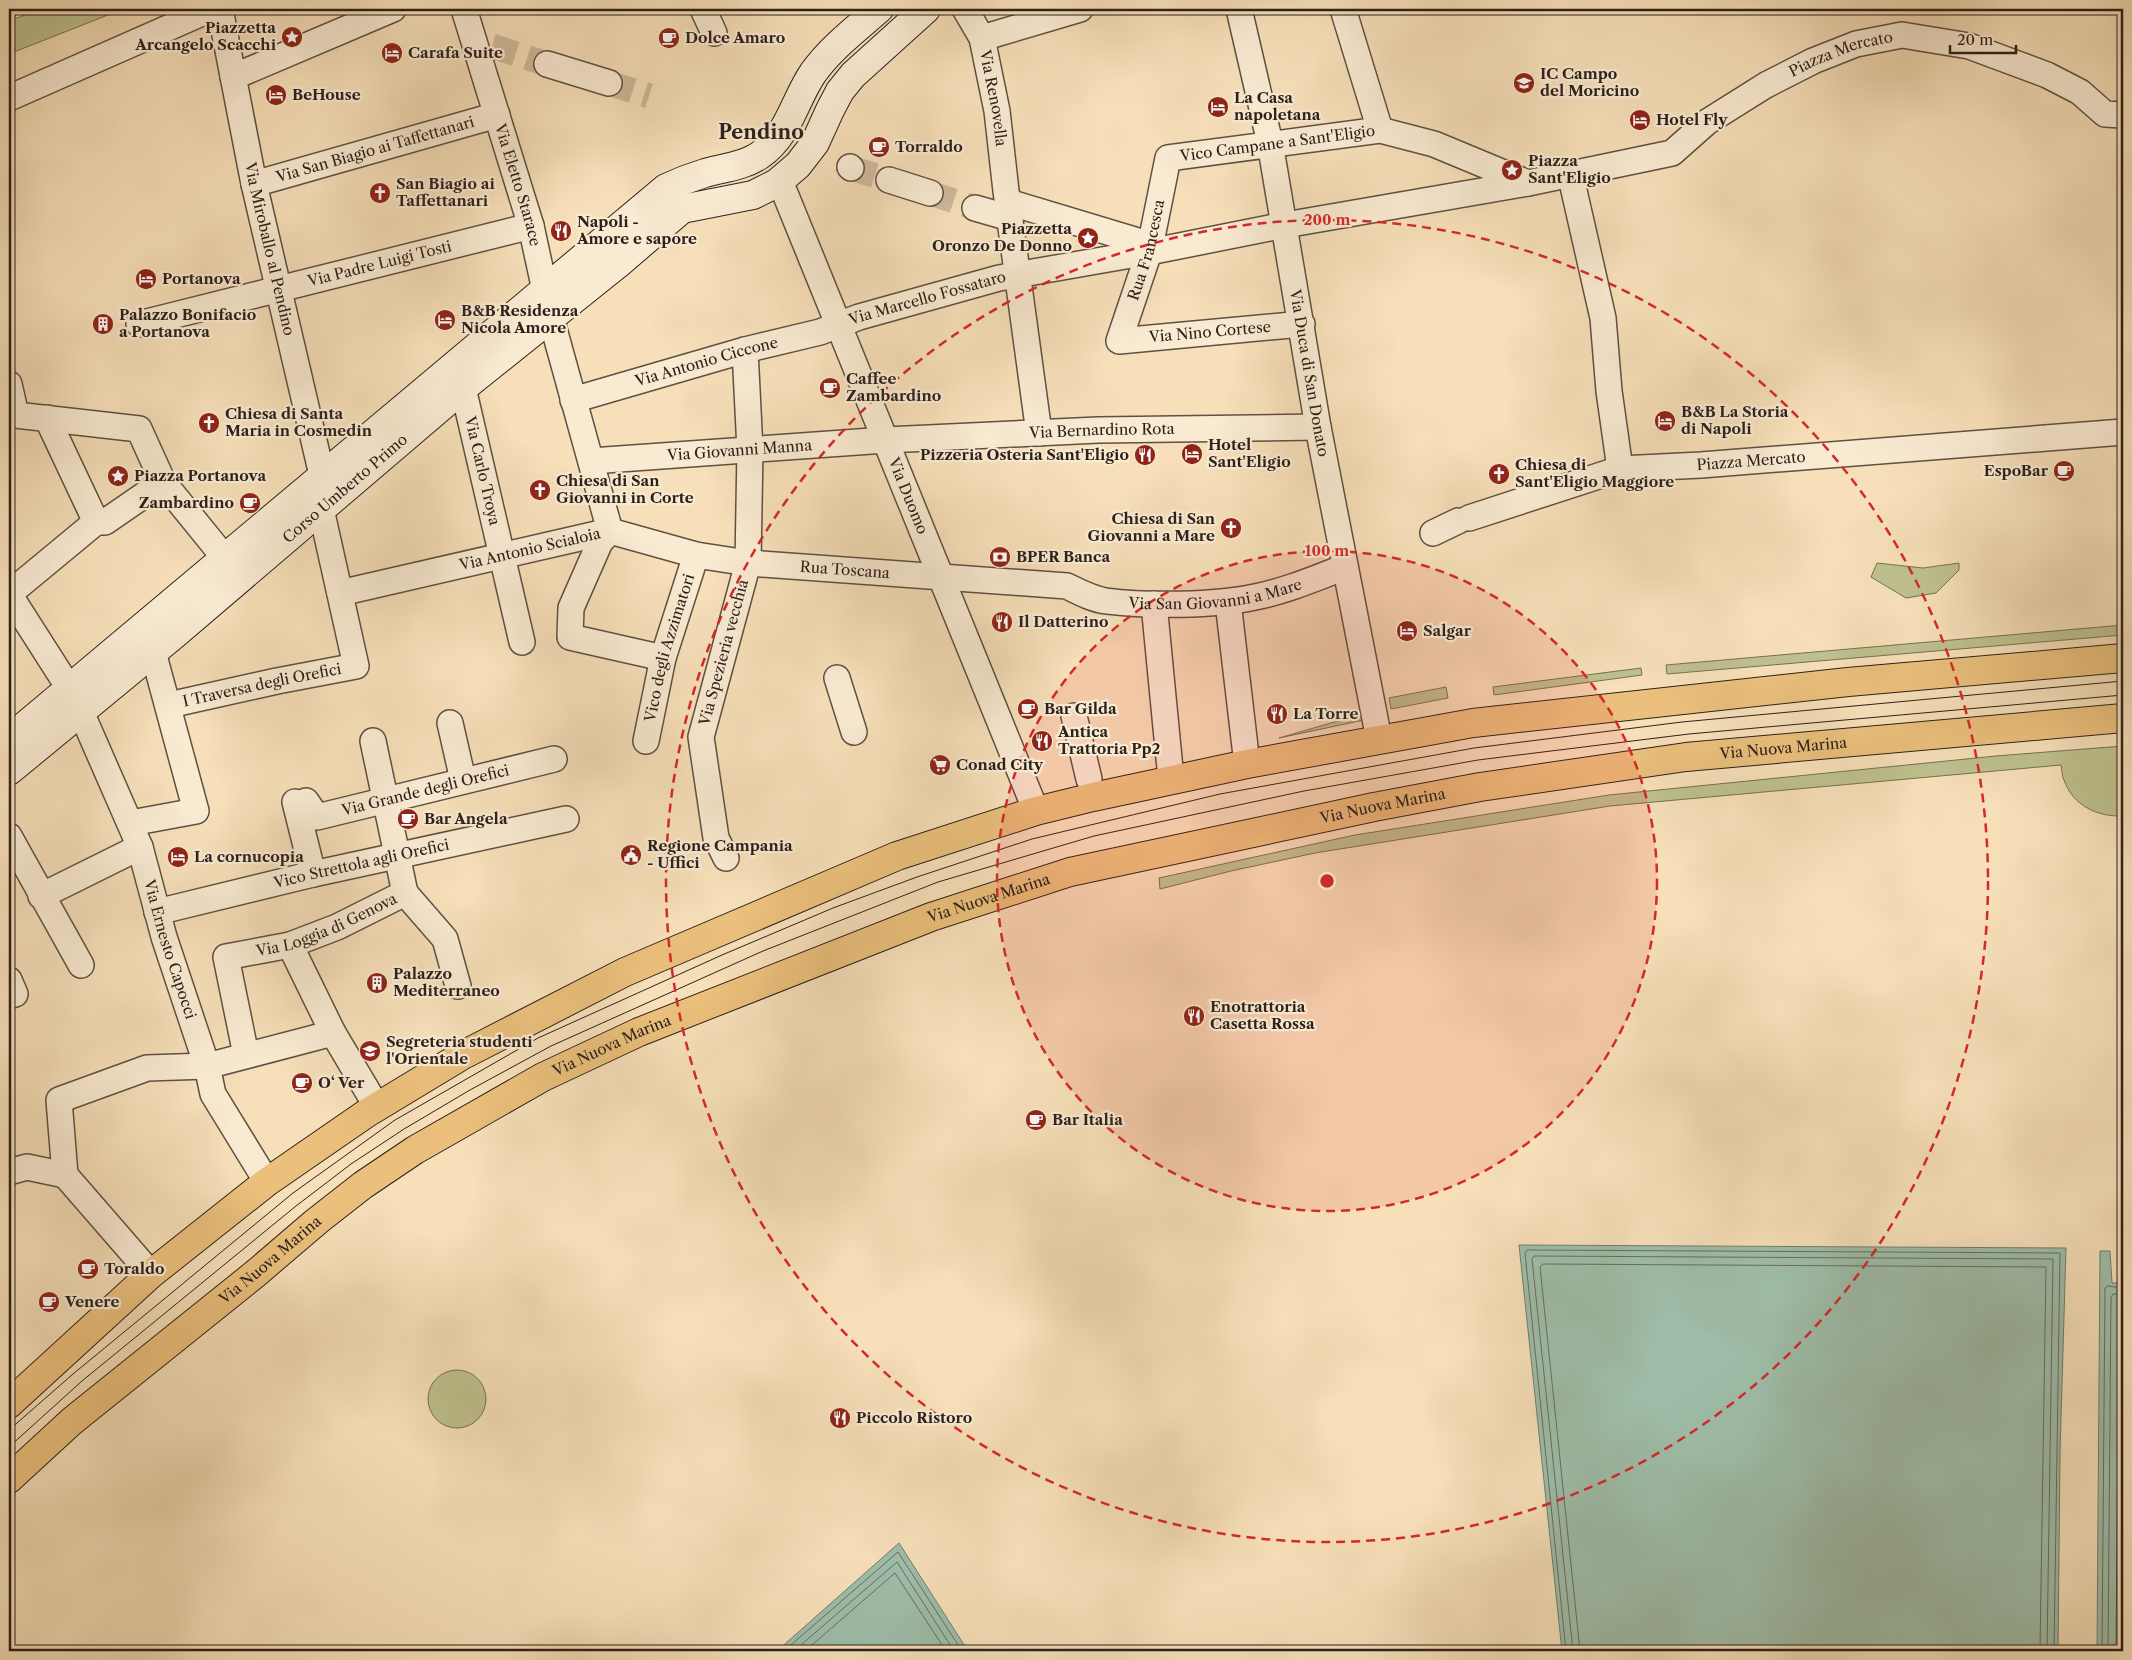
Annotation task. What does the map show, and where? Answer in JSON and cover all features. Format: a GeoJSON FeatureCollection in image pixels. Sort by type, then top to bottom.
{"type":"FeatureCollection","features":[{"type":"Feature","properties":{"kind":"main road","name":"Corso Umberto Primo"},"geometry":{"type":"LineString","coordinates":[[9,739],[666,188],[684,180],[742,164],[759,156],[774,143],[787,126],[813,73],[831,50],[879,9]]}},
{"type":"Feature","properties":{"kind":"main road"},"geometry":{"type":"LineString","coordinates":[[780,181],[798,165],[815,143],[840,91],[853,76],[926,9]]}},
{"type":"Feature","properties":{"kind":"main road","name":"Corso Umberto Primo"},"geometry":{"type":"LineString","coordinates":[[9,771],[82,712],[463,388],[682,209],[753,195],[780,181]]}},
{"type":"Feature","properties":{"kind":"main road"},"geometry":{"type":"LineString","coordinates":[[9,1404],[151,1274],[267,1182],[377,1107],[463,1055],[625,972],[897,856],[1036,811],[1247,764],[1473,723],[1848,682],[2123,658]]}},
{"type":"Feature","properties":{"kind":"main road","name":"Via Nuova Marina"},"geometry":{"type":"LineString","coordinates":[[9,1479],[72,1422],[255,1274],[317,1221],[363,1185],[415,1150],[543,1077],[639,1032],[931,917],[1070,872],[1365,809],[1480,787],[1686,757],[2123,718]]}},
{"type":"Feature","properties":{"kind":"street","name":"Via Eletto Starace"},"geometry":{"type":"LineString","coordinates":[[464,9],[481,46],[496,115],[531,226],[551,318],[610,531]]}},
{"type":"Feature","properties":{"kind":"street"},"geometry":{"type":"LineString","coordinates":[[704,9],[714,33]]}},
{"type":"Feature","properties":{"kind":"street","name":"Via Renovella"},"geometry":{"type":"LineString","coordinates":[[965,9],[982,38],[997,111],[1017,274]]}},
{"type":"Feature","properties":{"kind":"street"},"geometry":{"type":"LineString","coordinates":[[982,38],[1080,9]]}},
{"type":"Feature","properties":{"kind":"street","name":"Via Duca di San Donato"},"geometry":{"type":"LineString","coordinates":[[1239,9],[1270,143],[1318,427],[1379,739]]}},
{"type":"Feature","properties":{"kind":"street"},"geometry":{"type":"LineString","coordinates":[[1343,9],[1380,130]]}},
{"type":"Feature","properties":{"kind":"street"},"geometry":{"type":"LineString","coordinates":[[233,77],[386,12]]}},
{"type":"Feature","properties":{"kind":"street"},"geometry":{"type":"LineString","coordinates":[[9,98],[213,13]]}},
{"type":"Feature","properties":{"kind":"street","name":"Via Miroballo al Pendino"},"geometry":{"type":"LineString","coordinates":[[213,13],[233,77],[254,184],[280,288],[322,475]]}},
{"type":"Feature","properties":{"kind":"street","name":"Piazza Mercato"},"geometry":{"type":"LineString","coordinates":[[1285,225],[1528,183],[1672,153],[1707,122],[1766,85],[1813,61],[1856,44],[1902,36],[1962,44],[1988,52],[2047,76],[2080,92],[2105,114],[2123,115]]}},
{"type":"Feature","properties":{"kind":"street"},"geometry":{"type":"LineString","coordinates":[[547,64],[608,83]]}},
{"type":"Feature","properties":{"kind":"street","name":"Via San Biagio ai Taffettanari"},"geometry":{"type":"LineString","coordinates":[[254,184],[496,115]]}},
{"type":"Feature","properties":{"kind":"street","name":"Vico Campane a Sant'Eligio"},"geometry":{"type":"LineString","coordinates":[[1168,158],[1270,143],[1380,130],[1434,144],[1528,183]]}},
{"type":"Feature","properties":{"kind":"street","name":"Rua Francesca"},"geometry":{"type":"LineString","coordinates":[[1119,341],[1150,248],[1168,158]]}},
{"type":"Feature","properties":{"kind":"street"},"geometry":{"type":"LineString","coordinates":[[1570,173],[1602,318],[1609,391],[1620,470]]}},
{"type":"Feature","properties":{"kind":"street"},"geometry":{"type":"LineString","coordinates":[[889,180],[930,193]]}},
{"type":"Feature","properties":{"kind":"street","name":"Via Duomo"},"geometry":{"type":"LineString","coordinates":[[780,181],[1036,811]]}},
{"type":"Feature","properties":{"kind":"street"},"geometry":{"type":"LineString","coordinates":[[976,208],[1008,204],[1150,248]]}},
{"type":"Feature","properties":{"kind":"street","name":"Via Marcello Fossataro"},"geometry":{"type":"LineString","coordinates":[[839,324],[961,288],[1017,274],[1150,248],[1285,225]]}},
{"type":"Feature","properties":{"kind":"street","name":"Via Padre Luigi Tosti"},"geometry":{"type":"LineString","coordinates":[[139,324],[531,226]]}},
{"type":"Feature","properties":{"kind":"street"},"geometry":{"type":"LineString","coordinates":[[1017,274],[1039,433]]}},
{"type":"Feature","properties":{"kind":"street","name":"Via Antonio Ciccone"},"geometry":{"type":"LineString","coordinates":[[573,400],[745,350],[820,332],[839,324]]}},
{"type":"Feature","properties":{"kind":"street","name":"Via Nino Cortese"},"geometry":{"type":"LineString","coordinates":[[1119,341],[1302,324]]}},
{"type":"Feature","properties":{"kind":"street","name":"Via Spezieria vecchia"},"geometry":{"type":"LineString","coordinates":[[726,858],[716,838],[701,737],[748,563],[750,450],[745,350]]}},
{"type":"Feature","properties":{"kind":"street"},"geometry":{"type":"LineString","coordinates":[[9,384],[16,415],[139,429],[163,482],[224,557]]}},
{"type":"Feature","properties":{"kind":"street","name":"Via Carlo Troya"},"geometry":{"type":"LineString","coordinates":[[463,388],[522,642]]}},
{"type":"Feature","properties":{"kind":"street"},"geometry":{"type":"LineString","coordinates":[[48,418],[96,522]]}},
{"type":"Feature","properties":{"kind":"street","name":"Via Bernardino Rota"},"geometry":{"type":"LineString","coordinates":[[886,440],[1098,430],[1318,427]]}},
{"type":"Feature","properties":{"kind":"street","name":"Piazza Mercato"},"geometry":{"type":"LineString","coordinates":[[1433,532],[1464,519],[1620,470],[2123,432]]}},
{"type":"Feature","properties":{"kind":"street","name":"Via Giovanni Manna"},"geometry":{"type":"LineString","coordinates":[[591,461],[886,440]]}},
{"type":"Feature","properties":{"kind":"street"},"geometry":{"type":"LineString","coordinates":[[70,688],[9,594],[96,522],[105,522],[163,482]]}},
{"type":"Feature","properties":{"kind":"street"},"geometry":{"type":"LineString","coordinates":[[321,509],[340,593]]}},
{"type":"Feature","properties":{"kind":"street"},"geometry":{"type":"LineString","coordinates":[[610,531],[600,542],[571,608],[570,638],[663,658]]}},
{"type":"Feature","properties":{"kind":"street","name":"Via Antonio Scialoia"},"geometry":{"type":"LineString","coordinates":[[340,593],[610,531],[696,555],[748,563]]}},
{"type":"Feature","properties":{"kind":"street","name":"Vico degli Azzimatori"},"geometry":{"type":"LineString","coordinates":[[646,741],[663,658],[696,555]]}},
{"type":"Feature","properties":{"kind":"street","name":"Rua Toscana"},"geometry":{"type":"LineString","coordinates":[[748,563],[1066,586],[1083,594]]}},
{"type":"Feature","properties":{"kind":"street","name":"Via San Giovanni a Mare"},"geometry":{"type":"LineString","coordinates":[[1083,594],[1104,600],[1154,604],[1228,602],[1280,591],[1345,567]]}},
{"type":"Feature","properties":{"kind":"street","name":"I Traversa degli Orefici"},"geometry":{"type":"LineString","coordinates":[[169,705],[356,666],[340,593]]}},
{"type":"Feature","properties":{"kind":"street"},"geometry":{"type":"LineString","coordinates":[[1228,602],[1247,764]]}},
{"type":"Feature","properties":{"kind":"street"},"geometry":{"type":"LineString","coordinates":[[1154,604],[1171,780]]}},
{"type":"Feature","properties":{"kind":"street"},"geometry":{"type":"LineString","coordinates":[[131,823],[196,811],[169,705],[153,652]]}},
{"type":"Feature","properties":{"kind":"street"},"geometry":{"type":"LineString","coordinates":[[837,678],[854,732]]}},
{"type":"Feature","properties":{"kind":"street","name":"Via Ernesto Capocci"},"geometry":{"type":"LineString","coordinates":[[82,712],[140,847],[164,937],[207,1066],[213,1094],[267,1182]]}},
{"type":"Feature","properties":{"kind":"street"},"geometry":{"type":"LineString","coordinates":[[1074,716],[1089,779]]}},
{"type":"Feature","properties":{"kind":"street"},"geometry":{"type":"LineString","coordinates":[[450,723],[463,780]]}},
{"type":"Feature","properties":{"kind":"street"},"geometry":{"type":"LineString","coordinates":[[373,741],[396,857],[413,901],[445,939],[458,986]]}},
{"type":"Feature","properties":{"kind":"street","name":"Via Grande degli Orefici"},"geometry":{"type":"LineString","coordinates":[[313,874],[300,802],[317,817],[554,759]]}},
{"type":"Feature","properties":{"kind":"street","name":"Vico Strettola agli Orefici"},"geometry":{"type":"LineString","coordinates":[[157,912],[313,874],[566,819]]}},
{"type":"Feature","properties":{"kind":"street"},"geometry":{"type":"LineString","coordinates":[[9,836],[81,965]]}},
{"type":"Feature","properties":{"kind":"street"},"geometry":{"type":"LineString","coordinates":[[41,896],[140,847]]}},
{"type":"Feature","properties":{"kind":"street","name":"Via Loggia di Genova"},"geometry":{"type":"LineString","coordinates":[[246,1055],[226,957],[290,944],[413,901]]}},
{"type":"Feature","properties":{"kind":"street"},"geometry":{"type":"LineString","coordinates":[[290,944],[333,1033],[377,1107]]}},
{"type":"Feature","properties":{"kind":"street"},"geometry":{"type":"LineString","coordinates":[[151,1274],[65,1175],[59,1100],[147,1068],[207,1066],[333,1033]]}},
{"type":"Feature","properties":{"kind":"street"},"geometry":{"type":"LineString","coordinates":[[9,1172],[27,1167],[65,1175]]}},
{"type":"Feature","properties":{"kind":"green space"},"geometry":{"type":"Polygon","coordinates":[[[41,9],[123,9],[9,54],[9,21],[41,9]]]}},
{"type":"Feature","properties":{"kind":"green space"},"geometry":{"type":"Polygon","coordinates":[[[1877,563],[1923,568],[1959,563],[1959,570],[1936,593],[1906,598],[1871,577],[1877,563]]]}},
{"type":"Feature","properties":{"kind":"green space"},"geometry":{"type":"Polygon","coordinates":[[[2123,625],[2123,635],[1667,674],[1666,665],[2123,625]]]}},
{"type":"Feature","properties":{"kind":"green space"},"geometry":{"type":"Polygon","coordinates":[[[1641,668],[1642,675],[1494,695],[1493,687],[1641,668]]]}},
{"type":"Feature","properties":{"kind":"green space"},"geometry":{"type":"Polygon","coordinates":[[[1446,687],[1448,698],[1391,709],[1389,698],[1446,687]]]}},
{"type":"Feature","properties":{"kind":"green space"},"geometry":{"type":"Polygon","coordinates":[[[1362,714],[1364,720],[1279,738],[1362,714]]]}},
{"type":"Feature","properties":{"kind":"green space"},"geometry":{"type":"Polygon","coordinates":[[[2123,746],[2123,816],[2096,812],[2080,803],[2068,789],[2063,778],[2061,765],[1610,806],[1315,853],[1160,889],[1159,878],[1355,835],[1609,795],[1996,756],[2123,746]]]}},
{"type":"Feature","properties":{"kind":"green space"},"geometry":{"type":"Polygon","coordinates":[[[457,1370],[473,1375],[481,1383],[486,1399],[481,1415],[473,1423],[457,1428],[441,1423],[433,1415],[428,1399],[433,1383],[441,1375],[457,1370]]]}},
{"type":"Feature","properties":{"kind":"water"},"geometry":{"type":"Polygon","coordinates":[[[1519,1245],[2066,1248],[2060,1453],[2058,1651],[1562,1651],[1519,1245]]]}},
{"type":"Feature","properties":{"kind":"water"},"geometry":{"type":"Polygon","coordinates":[[[2100,1251],[2110,1251],[2112,1283],[2123,1283],[2123,1651],[2097,1651],[2100,1251]]]}},
{"type":"Feature","properties":{"kind":"water"},"geometry":{"type":"Polygon","coordinates":[[[899,1543],[968,1651],[777,1651],[899,1543]]]}},
{"type":"Feature","properties":{"kind":"tunnel"},"geometry":{"type":"LineString","coordinates":[[492,46],[547,64]]}},
{"type":"Feature","properties":{"kind":"tunnel"},"geometry":{"type":"LineString","coordinates":[[609,83],[649,96]]}},
{"type":"Feature","properties":{"kind":"tunnel"},"geometry":{"type":"LineString","coordinates":[[851,168],[889,180]]}},
{"type":"Feature","properties":{"kind":"tunnel"},"geometry":{"type":"LineString","coordinates":[[930,193],[975,208]]}},
{"type":"Feature","properties":{"kind":"tram line"},"geometry":{"type":"LineString","coordinates":[[9,1430],[73,1374],[293,1193],[395,1120],[538,1038],[722,955],[833,908],[917,877],[1032,839],[1220,794],[1474,748],[1682,722],[2123,681]]}},
{"type":"Feature","properties":{"kind":"tram line"},"geometry":{"type":"LineString","coordinates":[[9,1447],[82,1381],[296,1206],[351,1164],[404,1129],[470,1090],[551,1046],[763,951],[938,882],[1094,836],[1304,791],[1478,760],[1689,734],[2123,695]]}},
{"type":"Feature","properties":{"kind":"place","name":"Piazzetta Arcangelo Scacchi"},"geometry":{"type":"Point","coordinates":[292,37]}},
{"type":"Feature","properties":{"kind":"place","name":"Dolce Amaro"},"geometry":{"type":"Point","coordinates":[669,38]}},
{"type":"Feature","properties":{"kind":"place","name":"Carafa Suite"},"geometry":{"type":"Point","coordinates":[392,53]}},
{"type":"Feature","properties":{"kind":"place","name":"IC Campo del Moricino"},"geometry":{"type":"Point","coordinates":[1524,83]}},
{"type":"Feature","properties":{"kind":"place","name":"BeHouse"},"geometry":{"type":"Point","coordinates":[276,95]}},
{"type":"Feature","properties":{"kind":"place","name":"La Casa napoletana"},"geometry":{"type":"Point","coordinates":[1218,107]}},
{"type":"Feature","properties":{"kind":"place","name":"Hotel Fly"},"geometry":{"type":"Point","coordinates":[1640,120]}},
{"type":"Feature","properties":{"kind":"place","name":"Torraldo"},"geometry":{"type":"Point","coordinates":[879,147]}},
{"type":"Feature","properties":{"kind":"place","name":"Piazza Sant'Eligio"},"geometry":{"type":"Point","coordinates":[1512,170]}},
{"type":"Feature","properties":{"kind":"place","name":"San Biagio ai Taffettanari"},"geometry":{"type":"Point","coordinates":[380,193]}},
{"type":"Feature","properties":{"kind":"place","name":"Napoli - Amore e sapore"},"geometry":{"type":"Point","coordinates":[561,231]}},
{"type":"Feature","properties":{"kind":"place","name":"Piazzetta Oronzo De Donno"},"geometry":{"type":"Point","coordinates":[1088,238]}},
{"type":"Feature","properties":{"kind":"place","name":"Portanova"},"geometry":{"type":"Point","coordinates":[146,279]}},
{"type":"Feature","properties":{"kind":"place","name":"B&B Residenza Nicola Amore"},"geometry":{"type":"Point","coordinates":[445,320]}},
{"type":"Feature","properties":{"kind":"place","name":"Palazzo Bonifacio a Portanova"},"geometry":{"type":"Point","coordinates":[103,324]}},
{"type":"Feature","properties":{"kind":"place","name":"Caffee Zambardino"},"geometry":{"type":"Point","coordinates":[830,388]}},
{"type":"Feature","properties":{"kind":"place","name":"B&B La Storia di Napoli"},"geometry":{"type":"Point","coordinates":[1665,421]}},
{"type":"Feature","properties":{"kind":"place","name":"Chiesa di Santa Maria in Cosmedin"},"geometry":{"type":"Point","coordinates":[209,423]}},
{"type":"Feature","properties":{"kind":"place","name":"Hotel Sant'Eligio"},"geometry":{"type":"Point","coordinates":[1192,454]}},
{"type":"Feature","properties":{"kind":"place","name":"Pizzeria Osteria Sant'Eligio"},"geometry":{"type":"Point","coordinates":[1145,455]}},
{"type":"Feature","properties":{"kind":"place","name":"EspoBar"},"geometry":{"type":"Point","coordinates":[2064,471]}},
{"type":"Feature","properties":{"kind":"place","name":"Chiesa di Sant'Eligio Maggiore"},"geometry":{"type":"Point","coordinates":[1499,474]}},
{"type":"Feature","properties":{"kind":"place","name":"Piazza Portanova"},"geometry":{"type":"Point","coordinates":[118,476]}},
{"type":"Feature","properties":{"kind":"place","name":"Chiesa di San Giovanni in Corte"},"geometry":{"type":"Point","coordinates":[540,490]}},
{"type":"Feature","properties":{"kind":"place","name":"Zambardino"},"geometry":{"type":"Point","coordinates":[250,503]}},
{"type":"Feature","properties":{"kind":"place","name":"Chiesa di San Giovanni a Mare"},"geometry":{"type":"Point","coordinates":[1231,528]}},
{"type":"Feature","properties":{"kind":"place","name":"BPER Banca"},"geometry":{"type":"Point","coordinates":[1000,557]}},
{"type":"Feature","properties":{"kind":"place","name":"Il Datterino"},"geometry":{"type":"Point","coordinates":[1002,622]}},
{"type":"Feature","properties":{"kind":"place","name":"Salgar"},"geometry":{"type":"Point","coordinates":[1407,631]}},
{"type":"Feature","properties":{"kind":"place","name":"Bar Gilda"},"geometry":{"type":"Point","coordinates":[1028,709]}},
{"type":"Feature","properties":{"kind":"place","name":"La Torre"},"geometry":{"type":"Point","coordinates":[1277,714]}},
{"type":"Feature","properties":{"kind":"place","name":"Antica Trattoria Pp2"},"geometry":{"type":"Point","coordinates":[1042,741]}},
{"type":"Feature","properties":{"kind":"place","name":"Conad City"},"geometry":{"type":"Point","coordinates":[940,765]}},
{"type":"Feature","properties":{"kind":"place","name":"Bar Angela"},"geometry":{"type":"Point","coordinates":[408,819]}},
{"type":"Feature","properties":{"kind":"place","name":"Regione Campania - Uffici"},"geometry":{"type":"Point","coordinates":[631,855]}},
{"type":"Feature","properties":{"kind":"place","name":"La cornucopia"},"geometry":{"type":"Point","coordinates":[178,857]}},
{"type":"Feature","properties":{"kind":"place","name":"Palazzo Mediterraneo"},"geometry":{"type":"Point","coordinates":[377,983]}},
{"type":"Feature","properties":{"kind":"place","name":"Enotrattoria Casetta Rossa"},"geometry":{"type":"Point","coordinates":[1194,1016]}},
{"type":"Feature","properties":{"kind":"place","name":"Segreteria studenti l'Orientale"},"geometry":{"type":"Point","coordinates":[370,1051]}},
{"type":"Feature","properties":{"kind":"place","name":"O‘ Ver"},"geometry":{"type":"Point","coordinates":[302,1083]}},
{"type":"Feature","properties":{"kind":"place","name":"Bar Italia"},"geometry":{"type":"Point","coordinates":[1036,1120]}},
{"type":"Feature","properties":{"kind":"place","name":"Toraldo"},"geometry":{"type":"Point","coordinates":[88,1269]}},
{"type":"Feature","properties":{"kind":"place","name":"Venere"},"geometry":{"type":"Point","coordinates":[49,1302]}},
{"type":"Feature","properties":{"kind":"place","name":"Piccolo Ristoro"},"geometry":{"type":"Point","coordinates":[840,1418]}},
{"type":"Feature","properties":{"kind":"district","name":"Pendino"},"geometry":{"type":"Point","coordinates":[761,132]}}]}
